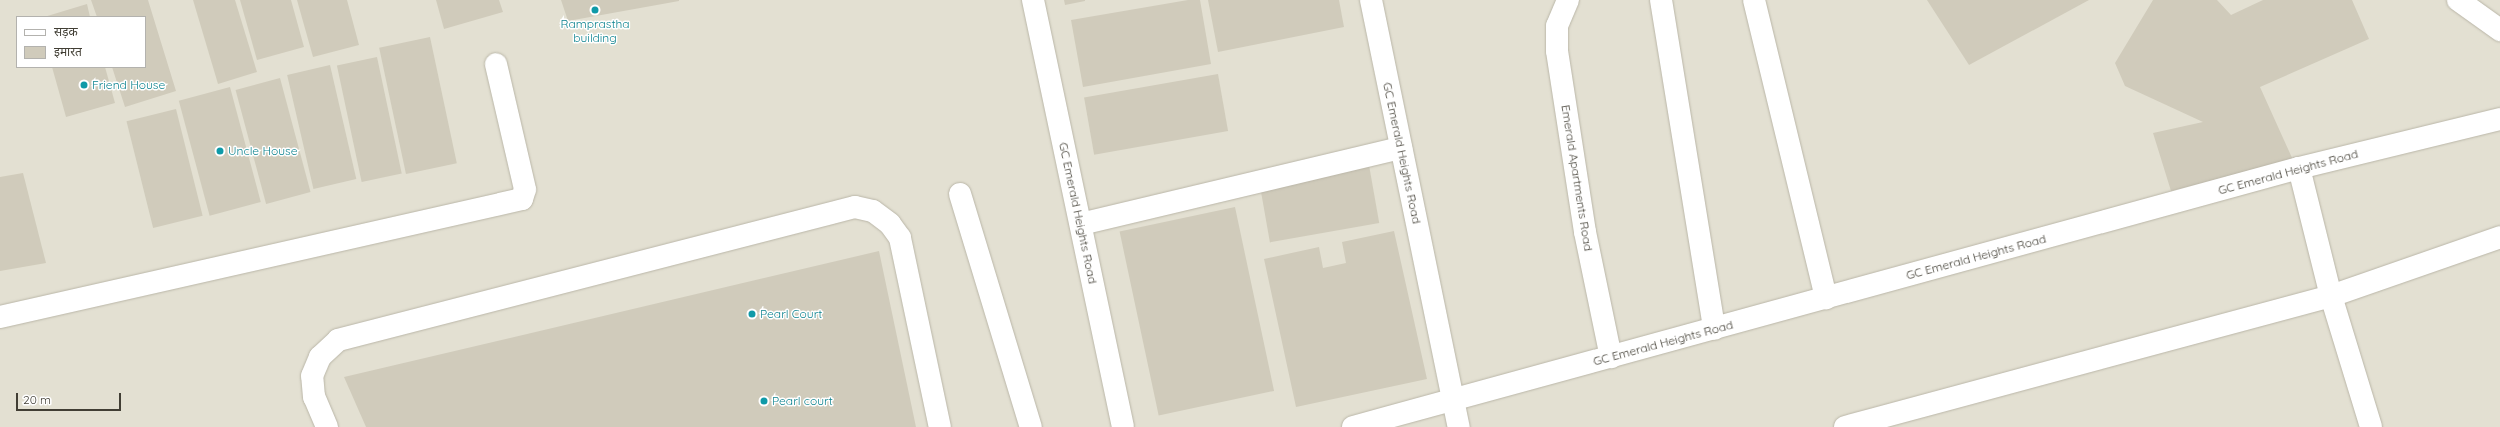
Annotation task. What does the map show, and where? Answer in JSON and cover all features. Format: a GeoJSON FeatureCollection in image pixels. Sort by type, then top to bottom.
{"type":"FeatureCollection","features":[{"type":"Feature","properties":{"kind":"street","name":"GC Emerald Heights Road"},"geometry":{"type":"LineString","coordinates":[[1033,0],[1123,427]]}},
{"type":"Feature","properties":{"kind":"street","name":"GC Emerald Heights Road"},"geometry":{"type":"LineString","coordinates":[[1371,0],[1453,400]]}},
{"type":"Feature","properties":{"kind":"street","name":"Emerald Apartments Road"},"geometry":{"type":"LineString","coordinates":[[1568,0],[1557,26],[1557,51],[1585,232],[1611,357]]}},
{"type":"Feature","properties":{"kind":"street"},"geometry":{"type":"LineString","coordinates":[[1661,0],[1714,329]]}},
{"type":"Feature","properties":{"kind":"street"},"geometry":{"type":"LineString","coordinates":[[1754,0],[1826,298]]}},
{"type":"Feature","properties":{"kind":"street"},"geometry":{"type":"LineString","coordinates":[[2458,0],[2500,30]]}},
{"type":"Feature","properties":{"kind":"street"},"geometry":{"type":"LineString","coordinates":[[0,317],[522,199],[525,189],[496,64]]}},
{"type":"Feature","properties":{"kind":"street","name":"GC Emerald Heights Road"},"geometry":{"type":"LineString","coordinates":[[1353,427],[2299,168],[2500,119]]}},
{"type":"Feature","properties":{"kind":"street"},"geometry":{"type":"LineString","coordinates":[[1081,224],[1401,148]]}},
{"type":"Feature","properties":{"kind":"street"},"geometry":{"type":"LineString","coordinates":[[2299,168],[2331,296],[2371,427]]}},
{"type":"Feature","properties":{"kind":"street"},"geometry":{"type":"LineString","coordinates":[[960,194],[1031,427]]}},
{"type":"Feature","properties":{"kind":"street"},"geometry":{"type":"LineString","coordinates":[[328,427],[314,396],[312,376],[320,357],[338,340],[855,207],[873,211],[890,224],[900,238],[940,427]]}},
{"type":"Feature","properties":{"kind":"street"},"geometry":{"type":"LineString","coordinates":[[1845,427],[2331,296],[2500,236]]}},
{"type":"Feature","properties":{"kind":"street"},"geometry":{"type":"LineString","coordinates":[[1453,400],[1459,427]]}},
{"type":"Feature","properties":{"kind":"shaded area"},"geometry":{"type":"Polygon","coordinates":[[[0,0],[2500,0],[2500,427],[0,427],[0,0]]]}},
{"type":"Feature","properties":{"kind":"building"},"geometry":{"type":"Polygon","coordinates":[[[91,0],[148,0],[176,91],[125,107],[112,68],[146,68],[146,16],[97,16],[91,0]]]}},
{"type":"Feature","properties":{"kind":"building"},"geometry":{"type":"Polygon","coordinates":[[[193,0],[235,0],[257,72],[218,84],[193,0]]]}},
{"type":"Feature","properties":{"kind":"building"},"geometry":{"type":"Polygon","coordinates":[[[240,0],[291,0],[304,47],[257,60],[240,0]]]}},
{"type":"Feature","properties":{"kind":"building"},"geometry":{"type":"Polygon","coordinates":[[[297,0],[347,0],[359,45],[313,57],[297,0]]]}},
{"type":"Feature","properties":{"kind":"building"},"geometry":{"type":"Polygon","coordinates":[[[436,0],[499,0],[503,12],[444,29],[436,0]]]}},
{"type":"Feature","properties":{"kind":"building","name":"Ramprastha building"},"geometry":{"type":"Polygon","coordinates":[[[561,0],[679,0],[679,1],[568,21],[561,0]]]}},
{"type":"Feature","properties":{"kind":"building"},"geometry":{"type":"Polygon","coordinates":[[[1064,0],[1085,0],[1085,1],[1065,5],[1064,0]]]}},
{"type":"Feature","properties":{"kind":"building"},"geometry":{"type":"Polygon","coordinates":[[[1188,0],[1200,0],[1211,64],[1083,87],[1071,20],[1188,0]]]}},
{"type":"Feature","properties":{"kind":"building"},"geometry":{"type":"Polygon","coordinates":[[[1208,0],[1339,0],[1344,27],[1218,52],[1208,0]]]}},
{"type":"Feature","properties":{"kind":"building"},"geometry":{"type":"Polygon","coordinates":[[[1927,0],[2089,0],[1969,65],[1927,0]]]}},
{"type":"Feature","properties":{"kind":"building"},"geometry":{"type":"Polygon","coordinates":[[[2153,0],[2217,0],[2231,15],[2263,0],[2352,0],[2369,39],[2260,87],[2293,160],[2171,191],[2153,133],[2203,122],[2125,86],[2115,63],[2153,0]]]}},
{"type":"Feature","properties":{"kind":"building"},"geometry":{"type":"Polygon","coordinates":[[[87,4],[90,16],[47,16],[87,4]]]}},
{"type":"Feature","properties":{"kind":"building"},"geometry":{"type":"Polygon","coordinates":[[[430,37],[457,163],[406,174],[379,48],[430,37]]]}},
{"type":"Feature","properties":{"kind":"building"},"geometry":{"type":"Polygon","coordinates":[[[377,57],[402,173],[362,182],[337,66],[377,57]]]}},
{"type":"Feature","properties":{"kind":"building"},"geometry":{"type":"Polygon","coordinates":[[[330,65],[356,179],[313,189],[287,75],[330,65]]]}},
{"type":"Feature","properties":{"kind":"building","name":"Friend House"},"geometry":{"type":"Polygon","coordinates":[[[52,68],[105,68],[115,103],[66,117],[52,68]]]}},
{"type":"Feature","properties":{"kind":"building"},"geometry":{"type":"Polygon","coordinates":[[[1218,74],[1228,131],[1094,155],[1084,98],[1218,74]]]}},
{"type":"Feature","properties":{"kind":"building"},"geometry":{"type":"Polygon","coordinates":[[[280,78],[311,192],[266,204],[236,90],[280,78]]]}},
{"type":"Feature","properties":{"kind":"building","name":"Uncle House"},"geometry":{"type":"Polygon","coordinates":[[[230,87],[261,202],[210,216],[179,101],[230,87]]]}},
{"type":"Feature","properties":{"kind":"building"},"geometry":{"type":"Polygon","coordinates":[[[176,109],[203,216],[153,228],[127,121],[176,109]]]}},
{"type":"Feature","properties":{"kind":"building"},"geometry":{"type":"Polygon","coordinates":[[[1369,165],[1379,223],[1270,242],[1260,184],[1369,165]]]}},
{"type":"Feature","properties":{"kind":"building"},"geometry":{"type":"Polygon","coordinates":[[[23,173],[46,263],[0,271],[0,177],[23,173]]]}},
{"type":"Feature","properties":{"kind":"building"},"geometry":{"type":"Polygon","coordinates":[[[1235,207],[1274,391],[1159,415],[1120,232],[1235,207]]]}},
{"type":"Feature","properties":{"kind":"building"},"geometry":{"type":"Polygon","coordinates":[[[1394,231],[1427,379],[1296,407],[1264,259],[1319,247],[1323,268],[1346,263],[1342,242],[1394,231]]]}},
{"type":"Feature","properties":{"kind":"building","name":"Pearl Court"},"geometry":{"type":"Polygon","coordinates":[[[879,251],[916,427],[366,427],[344,377],[879,251]]]}},
{"type":"Feature","properties":{"kind":"place","name":"Ramprastha building"},"geometry":{"type":"Point","coordinates":[595,10]}},
{"type":"Feature","properties":{"kind":"place","name":"Friend House"},"geometry":{"type":"Point","coordinates":[84,85]}},
{"type":"Feature","properties":{"kind":"place","name":"Uncle House"},"geometry":{"type":"Point","coordinates":[220,151]}},
{"type":"Feature","properties":{"kind":"place","name":"Pearl Court"},"geometry":{"type":"Point","coordinates":[752,314]}},
{"type":"Feature","properties":{"kind":"place","name":"Pearl court"},"geometry":{"type":"Point","coordinates":[764,401]}}]}
